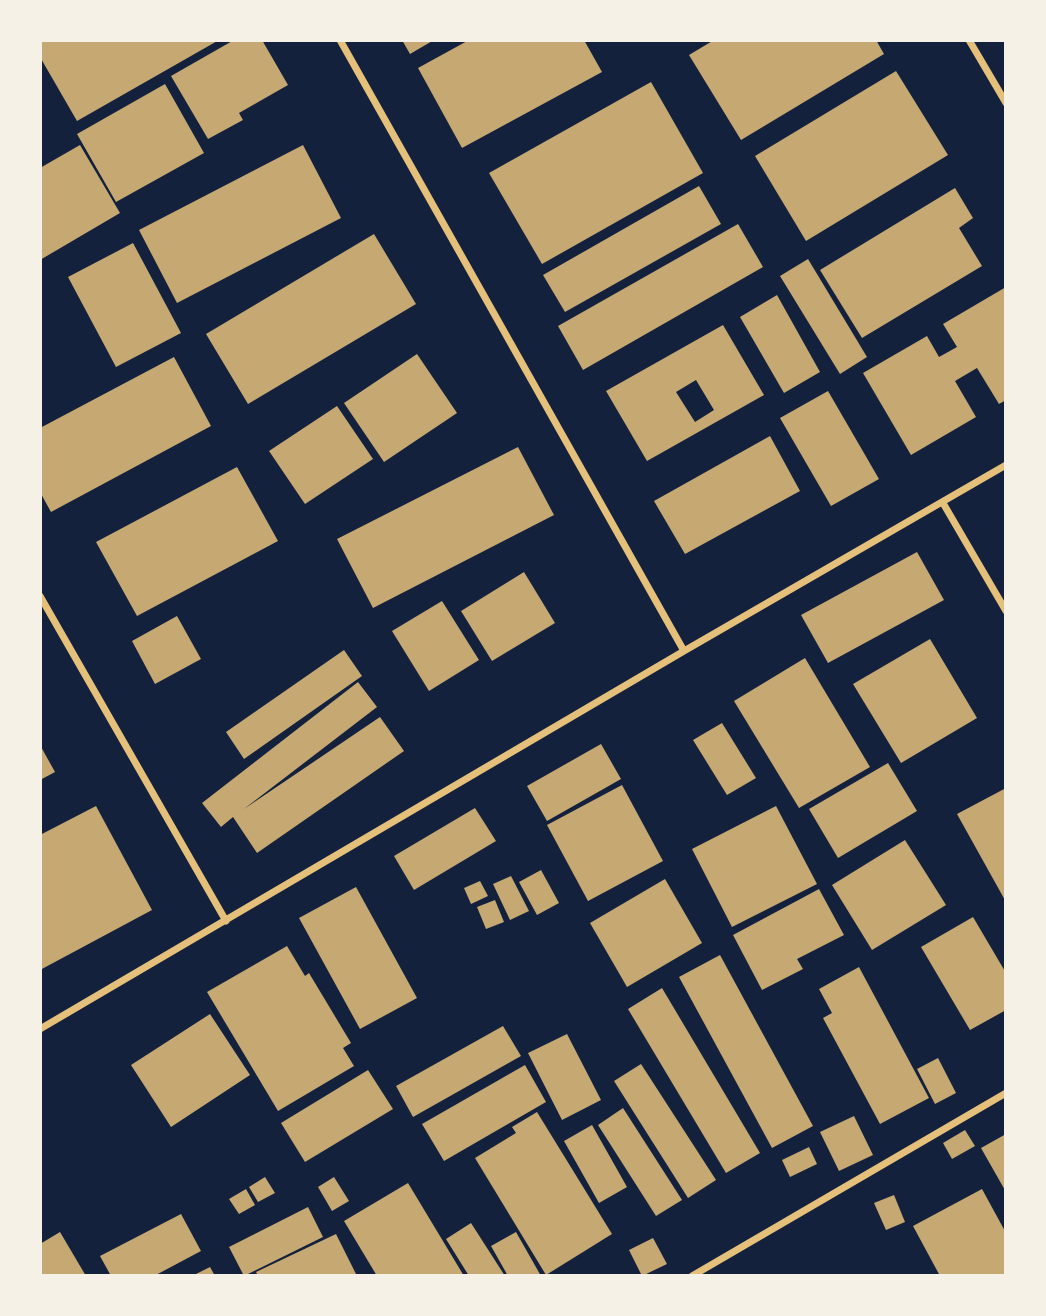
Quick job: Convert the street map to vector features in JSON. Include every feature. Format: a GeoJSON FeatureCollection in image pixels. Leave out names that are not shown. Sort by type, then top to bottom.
{"type":"FeatureCollection","features":[{"type":"Feature","properties":{"kind":"street"},"geometry":{"type":"LineString","coordinates":[[340,40],[684,651]]}},
{"type":"Feature","properties":{"kind":"street"},"geometry":{"type":"LineString","coordinates":[[969,40],[1006,103]]}},
{"type":"Feature","properties":{"kind":"street"},"geometry":{"type":"LineString","coordinates":[[40,1029],[1006,465]]}},
{"type":"Feature","properties":{"kind":"street"},"geometry":{"type":"LineString","coordinates":[[943,503],[1006,611]]}},
{"type":"Feature","properties":{"kind":"street"},"geometry":{"type":"LineString","coordinates":[[40,596],[226,922]]}},
{"type":"Feature","properties":{"kind":"street"},"geometry":{"type":"LineString","coordinates":[[692,1276],[1006,1093]]}},
{"type":"Feature","properties":{"kind":"building"},"geometry":{"type":"Polygon","coordinates":[[[40,40],[219,40],[77,121],[40,57],[40,40]]]}},
{"type":"Feature","properties":{"kind":"building"},"geometry":{"type":"Polygon","coordinates":[[[234,40],[262,40],[288,85],[239,113],[243,120],[208,139],[171,76],[234,40]]]}},
{"type":"Feature","properties":{"kind":"building"},"geometry":{"type":"Polygon","coordinates":[[[402,40],[434,40],[410,54],[402,40]]]}},
{"type":"Feature","properties":{"kind":"building"},"geometry":{"type":"Polygon","coordinates":[[[469,40],[584,40],[602,72],[462,148],[418,68],[469,40]]]}},
{"type":"Feature","properties":{"kind":"building"},"geometry":{"type":"Polygon","coordinates":[[[714,40],[876,40],[884,54],[741,140],[689,55],[714,40]]]}},
{"type":"Feature","properties":{"kind":"building"},"geometry":{"type":"Polygon","coordinates":[[[896,71],[948,155],[806,241],[755,156],[896,71]]]}},
{"type":"Feature","properties":{"kind":"building"},"geometry":{"type":"Polygon","coordinates":[[[651,82],[703,173],[542,264],[489,173],[651,82]]]}},
{"type":"Feature","properties":{"kind":"building"},"geometry":{"type":"Polygon","coordinates":[[[165,84],[204,153],[116,202],[77,134],[165,84]]]}},
{"type":"Feature","properties":{"kind":"building"},"geometry":{"type":"Polygon","coordinates":[[[80,145],[120,213],[40,260],[40,168],[80,145]]]}},
{"type":"Feature","properties":{"kind":"building"},"geometry":{"type":"Polygon","coordinates":[[[303,145],[341,218],[177,303],[139,230],[303,145]]]}},
{"type":"Feature","properties":{"kind":"building"},"geometry":{"type":"Polygon","coordinates":[[[699,186],[721,224],[565,312],[543,275],[699,186]]]}},
{"type":"Feature","properties":{"kind":"building"},"geometry":{"type":"Polygon","coordinates":[[[955,188],[973,218],[959,228],[982,266],[862,338],[820,270],[955,188]]]}},
{"type":"Feature","properties":{"kind":"building"},"geometry":{"type":"Polygon","coordinates":[[[738,224],[763,267],[583,370],[558,326],[738,224]]]}},
{"type":"Feature","properties":{"kind":"building"},"geometry":{"type":"Polygon","coordinates":[[[374,234],[416,304],[248,404],[206,334],[374,234]]]}},
{"type":"Feature","properties":{"kind":"building"},"geometry":{"type":"Polygon","coordinates":[[[133,243],[181,333],[116,367],[68,277],[133,243]]]}},
{"type":"Feature","properties":{"kind":"building"},"geometry":{"type":"Polygon","coordinates":[[[808,259],[867,357],[840,374],[780,276],[808,259]]]}},
{"type":"Feature","properties":{"kind":"building"},"geometry":{"type":"Polygon","coordinates":[[[1006,287],[1006,400],[999,404],[977,368],[955,381],[976,417],[911,455],[863,373],[927,336],[939,357],[957,347],[943,324],[1006,287]]]}},
{"type":"Feature","properties":{"kind":"building"},"geometry":{"type":"Polygon","coordinates":[[[777,295],[820,372],[784,393],[740,317],[777,295]]]}},
{"type":"Feature","properties":{"kind":"building"},"geometry":{"type":"Polygon","coordinates":[[[723,325],[764,395],[647,461],[606,391],[723,325]],[[696,380],[676,392],[695,422],[714,410],[696,380]]]}},
{"type":"Feature","properties":{"kind":"building"},"geometry":{"type":"Polygon","coordinates":[[[417,354],[457,413],[384,462],[344,403],[417,354]]]}},
{"type":"Feature","properties":{"kind":"building"},"geometry":{"type":"Polygon","coordinates":[[[174,357],[211,426],[51,512],[40,492],[40,428],[174,357]]]}},
{"type":"Feature","properties":{"kind":"building"},"geometry":{"type":"Polygon","coordinates":[[[828,391],[879,479],[831,506],[780,418],[828,391]]]}},
{"type":"Feature","properties":{"kind":"building"},"geometry":{"type":"Polygon","coordinates":[[[337,406],[373,459],[305,504],[269,451],[337,406]]]}},
{"type":"Feature","properties":{"kind":"building"},"geometry":{"type":"Polygon","coordinates":[[[770,436],[800,491],[685,554],[654,501],[770,436]]]}},
{"type":"Feature","properties":{"kind":"building"},"geometry":{"type":"Polygon","coordinates":[[[518,447],[554,515],[373,608],[337,539],[518,447]]]}},
{"type":"Feature","properties":{"kind":"building"},"geometry":{"type":"Polygon","coordinates":[[[237,467],[278,541],[137,616],[96,542],[237,467]]]}},
{"type":"Feature","properties":{"kind":"building"},"geometry":{"type":"Polygon","coordinates":[[[917,552],[944,600],[828,663],[801,615],[917,552]]]}},
{"type":"Feature","properties":{"kind":"building"},"geometry":{"type":"Polygon","coordinates":[[[524,572],[555,623],[492,661],[461,611],[524,572]]]}},
{"type":"Feature","properties":{"kind":"building"},"geometry":{"type":"Polygon","coordinates":[[[442,601],[479,660],[429,691],[392,631],[442,601]]]}},
{"type":"Feature","properties":{"kind":"building"},"geometry":{"type":"Polygon","coordinates":[[[177,616],[201,659],[155,684],[132,641],[177,616]]]}},
{"type":"Feature","properties":{"kind":"building"},"geometry":{"type":"Polygon","coordinates":[[[930,639],[977,718],[901,763],[853,684],[930,639]]]}},
{"type":"Feature","properties":{"kind":"building"},"geometry":{"type":"Polygon","coordinates":[[[344,650],[362,676],[244,759],[226,732],[344,650]]]}},
{"type":"Feature","properties":{"kind":"building"},"geometry":{"type":"Polygon","coordinates":[[[805,658],[870,767],[799,808],[734,701],[805,658]]]}},
{"type":"Feature","properties":{"kind":"building"},"geometry":{"type":"Polygon","coordinates":[[[358,682],[377,707],[244,809],[380,717],[404,751],[257,853],[233,817],[221,827],[202,803],[358,682]]]}},
{"type":"Feature","properties":{"kind":"building"},"geometry":{"type":"Polygon","coordinates":[[[722,723],[756,778],[727,795],[693,740],[722,723]]]}},
{"type":"Feature","properties":{"kind":"building"},"geometry":{"type":"Polygon","coordinates":[[[601,744],[621,779],[547,821],[527,786],[601,744]]]}},
{"type":"Feature","properties":{"kind":"building"},"geometry":{"type":"Polygon","coordinates":[[[40,745],[55,772],[40,780],[40,745]]]}},
{"type":"Feature","properties":{"kind":"building"},"geometry":{"type":"Polygon","coordinates":[[[888,763],[917,811],[838,858],[809,809],[888,763]]]}},
{"type":"Feature","properties":{"kind":"building"},"geometry":{"type":"Polygon","coordinates":[[[622,785],[663,861],[588,901],[547,825],[622,785]]]}},
{"type":"Feature","properties":{"kind":"building"},"geometry":{"type":"Polygon","coordinates":[[[1006,788],[1006,902],[957,814],[1006,788]]]}},
{"type":"Feature","properties":{"kind":"building"},"geometry":{"type":"Polygon","coordinates":[[[96,806],[152,910],[40,970],[40,835],[96,806]]]}},
{"type":"Feature","properties":{"kind":"building"},"geometry":{"type":"Polygon","coordinates":[[[776,806],[817,884],[732,927],[692,849],[776,806]]]}},
{"type":"Feature","properties":{"kind":"building"},"geometry":{"type":"Polygon","coordinates":[[[475,808],[496,841],[414,890],[394,856],[475,808]]]}},
{"type":"Feature","properties":{"kind":"building"},"geometry":{"type":"Polygon","coordinates":[[[905,840],[946,905],[872,950],[832,885],[905,840]]]}},
{"type":"Feature","properties":{"kind":"building"},"geometry":{"type":"Polygon","coordinates":[[[541,870],[559,903],[537,915],[519,882],[541,870]]]}},
{"type":"Feature","properties":{"kind":"building"},"geometry":{"type":"Polygon","coordinates":[[[511,876],[529,911],[510,920],[493,884],[511,876]]]}},
{"type":"Feature","properties":{"kind":"building"},"geometry":{"type":"Polygon","coordinates":[[[665,879],[702,943],[627,987],[590,923],[665,879]]]}},
{"type":"Feature","properties":{"kind":"building"},"geometry":{"type":"Polygon","coordinates":[[[480,881],[488,896],[471,904],[464,888],[480,881]]]}},
{"type":"Feature","properties":{"kind":"building"},"geometry":{"type":"Polygon","coordinates":[[[356,887],[417,998],[360,1029],[299,918],[356,887]]]}},
{"type":"Feature","properties":{"kind":"building"},"geometry":{"type":"Polygon","coordinates":[[[819,889],[844,935],[797,959],[803,969],[762,990],[733,935],[819,889]]]}},
{"type":"Feature","properties":{"kind":"building"},"geometry":{"type":"Polygon","coordinates":[[[495,900],[504,922],[486,929],[477,907],[495,900]]]}},
{"type":"Feature","properties":{"kind":"building"},"geometry":{"type":"Polygon","coordinates":[[[973,917],[1006,973],[1006,1010],[970,1030],[921,947],[973,917]]]}},
{"type":"Feature","properties":{"kind":"building"},"geometry":{"type":"Polygon","coordinates":[[[287,946],[305,976],[309,973],[351,1043],[343,1048],[354,1066],[278,1111],[207,992],[287,946]]]}},
{"type":"Feature","properties":{"kind":"building"},"geometry":{"type":"Polygon","coordinates":[[[720,955],[813,1126],[772,1148],[679,977],[720,955]]]}},
{"type":"Feature","properties":{"kind":"building"},"geometry":{"type":"Polygon","coordinates":[[[859,967],[929,1098],[880,1124],[823,1018],[832,1013],[819,989],[859,967]]]}},
{"type":"Feature","properties":{"kind":"building"},"geometry":{"type":"Polygon","coordinates":[[[662,988],[760,1153],[726,1173],[628,1009],[662,988]]]}},
{"type":"Feature","properties":{"kind":"building"},"geometry":{"type":"Polygon","coordinates":[[[210,1014],[250,1075],[171,1127],[131,1065],[210,1014]]]}},
{"type":"Feature","properties":{"kind":"building"},"geometry":{"type":"Polygon","coordinates":[[[503,1026],[521,1056],[413,1117],[396,1086],[503,1026]]]}},
{"type":"Feature","properties":{"kind":"building"},"geometry":{"type":"Polygon","coordinates":[[[567,1034],[601,1100],[562,1120],[528,1053],[567,1034]]]}},
{"type":"Feature","properties":{"kind":"building"},"geometry":{"type":"Polygon","coordinates":[[[938,1058],[956,1093],[935,1104],[917,1069],[938,1058]]]}},
{"type":"Feature","properties":{"kind":"building"},"geometry":{"type":"Polygon","coordinates":[[[641,1064],[716,1180],[688,1198],[614,1081],[641,1064]]]}},
{"type":"Feature","properties":{"kind":"building"},"geometry":{"type":"Polygon","coordinates":[[[525,1065],[546,1102],[444,1161],[422,1124],[525,1065]]]}},
{"type":"Feature","properties":{"kind":"building"},"geometry":{"type":"Polygon","coordinates":[[[368,1070],[393,1109],[305,1162],[281,1123],[368,1070]]]}},
{"type":"Feature","properties":{"kind":"building"},"geometry":{"type":"Polygon","coordinates":[[[623,1108],[682,1200],[656,1216],[598,1125],[623,1108]]]}},
{"type":"Feature","properties":{"kind":"building"},"geometry":{"type":"Polygon","coordinates":[[[537,1112],[612,1234],[546,1275],[475,1158],[516,1133],[512,1127],[537,1112]]]}},
{"type":"Feature","properties":{"kind":"building"},"geometry":{"type":"Polygon","coordinates":[[[854,1116],[873,1155],[839,1171],[820,1132],[854,1116]]]}},
{"type":"Feature","properties":{"kind":"building"},"geometry":{"type":"Polygon","coordinates":[[[592,1125],[627,1187],[599,1203],[564,1141],[592,1125]]]}},
{"type":"Feature","properties":{"kind":"building"},"geometry":{"type":"Polygon","coordinates":[[[965,1130],[975,1146],[952,1159],[943,1143],[965,1130]]]}},
{"type":"Feature","properties":{"kind":"building"},"geometry":{"type":"Polygon","coordinates":[[[1006,1134],[1006,1192],[981,1148],[1006,1134]]]}},
{"type":"Feature","properties":{"kind":"building"},"geometry":{"type":"Polygon","coordinates":[[[809,1147],[817,1164],[790,1177],[782,1160],[809,1147]]]}},
{"type":"Feature","properties":{"kind":"building"},"geometry":{"type":"Polygon","coordinates":[[[265,1177],[275,1193],[258,1202],[249,1187],[265,1177]]]}},
{"type":"Feature","properties":{"kind":"building"},"geometry":{"type":"Polygon","coordinates":[[[334,1177],[349,1201],[332,1211],[318,1187],[334,1177]]]}},
{"type":"Feature","properties":{"kind":"building"},"geometry":{"type":"Polygon","coordinates":[[[408,1183],[464,1276],[377,1276],[344,1221],[408,1183]]]}},
{"type":"Feature","properties":{"kind":"building"},"geometry":{"type":"Polygon","coordinates":[[[246,1189],[255,1205],[239,1214],[229,1199],[246,1189]]]}},
{"type":"Feature","properties":{"kind":"building"},"geometry":{"type":"Polygon","coordinates":[[[982,1189],[1006,1233],[1006,1276],[940,1276],[913,1226],[982,1189]]]}},
{"type":"Feature","properties":{"kind":"building"},"geometry":{"type":"Polygon","coordinates":[[[894,1195],[905,1222],[886,1230],[874,1203],[894,1195]]]}},
{"type":"Feature","properties":{"kind":"building"},"geometry":{"type":"Polygon","coordinates":[[[308,1207],[323,1237],[244,1276],[229,1247],[308,1207]]]}},
{"type":"Feature","properties":{"kind":"building"},"geometry":{"type":"Polygon","coordinates":[[[181,1214],[201,1251],[154,1276],[111,1276],[100,1256],[181,1214]]]}},
{"type":"Feature","properties":{"kind":"building"},"geometry":{"type":"Polygon","coordinates":[[[471,1223],[505,1276],[469,1276],[446,1239],[471,1223]]]}},
{"type":"Feature","properties":{"kind":"building"},"geometry":{"type":"Polygon","coordinates":[[[60,1232],[86,1276],[40,1276],[40,1244],[60,1232]]]}},
{"type":"Feature","properties":{"kind":"building"},"geometry":{"type":"Polygon","coordinates":[[[516,1232],[541,1276],[508,1276],[491,1246],[516,1232]]]}},
{"type":"Feature","properties":{"kind":"building"},"geometry":{"type":"Polygon","coordinates":[[[336,1234],[357,1276],[258,1276],[256,1272],[336,1234]]]}},
{"type":"Feature","properties":{"kind":"building"},"geometry":{"type":"Polygon","coordinates":[[[653,1238],[667,1264],[642,1276],[629,1250],[653,1238]]]}},
{"type":"Feature","properties":{"kind":"building"},"geometry":{"type":"Polygon","coordinates":[[[210,1267],[215,1276],[192,1276],[210,1267]]]}}]}
